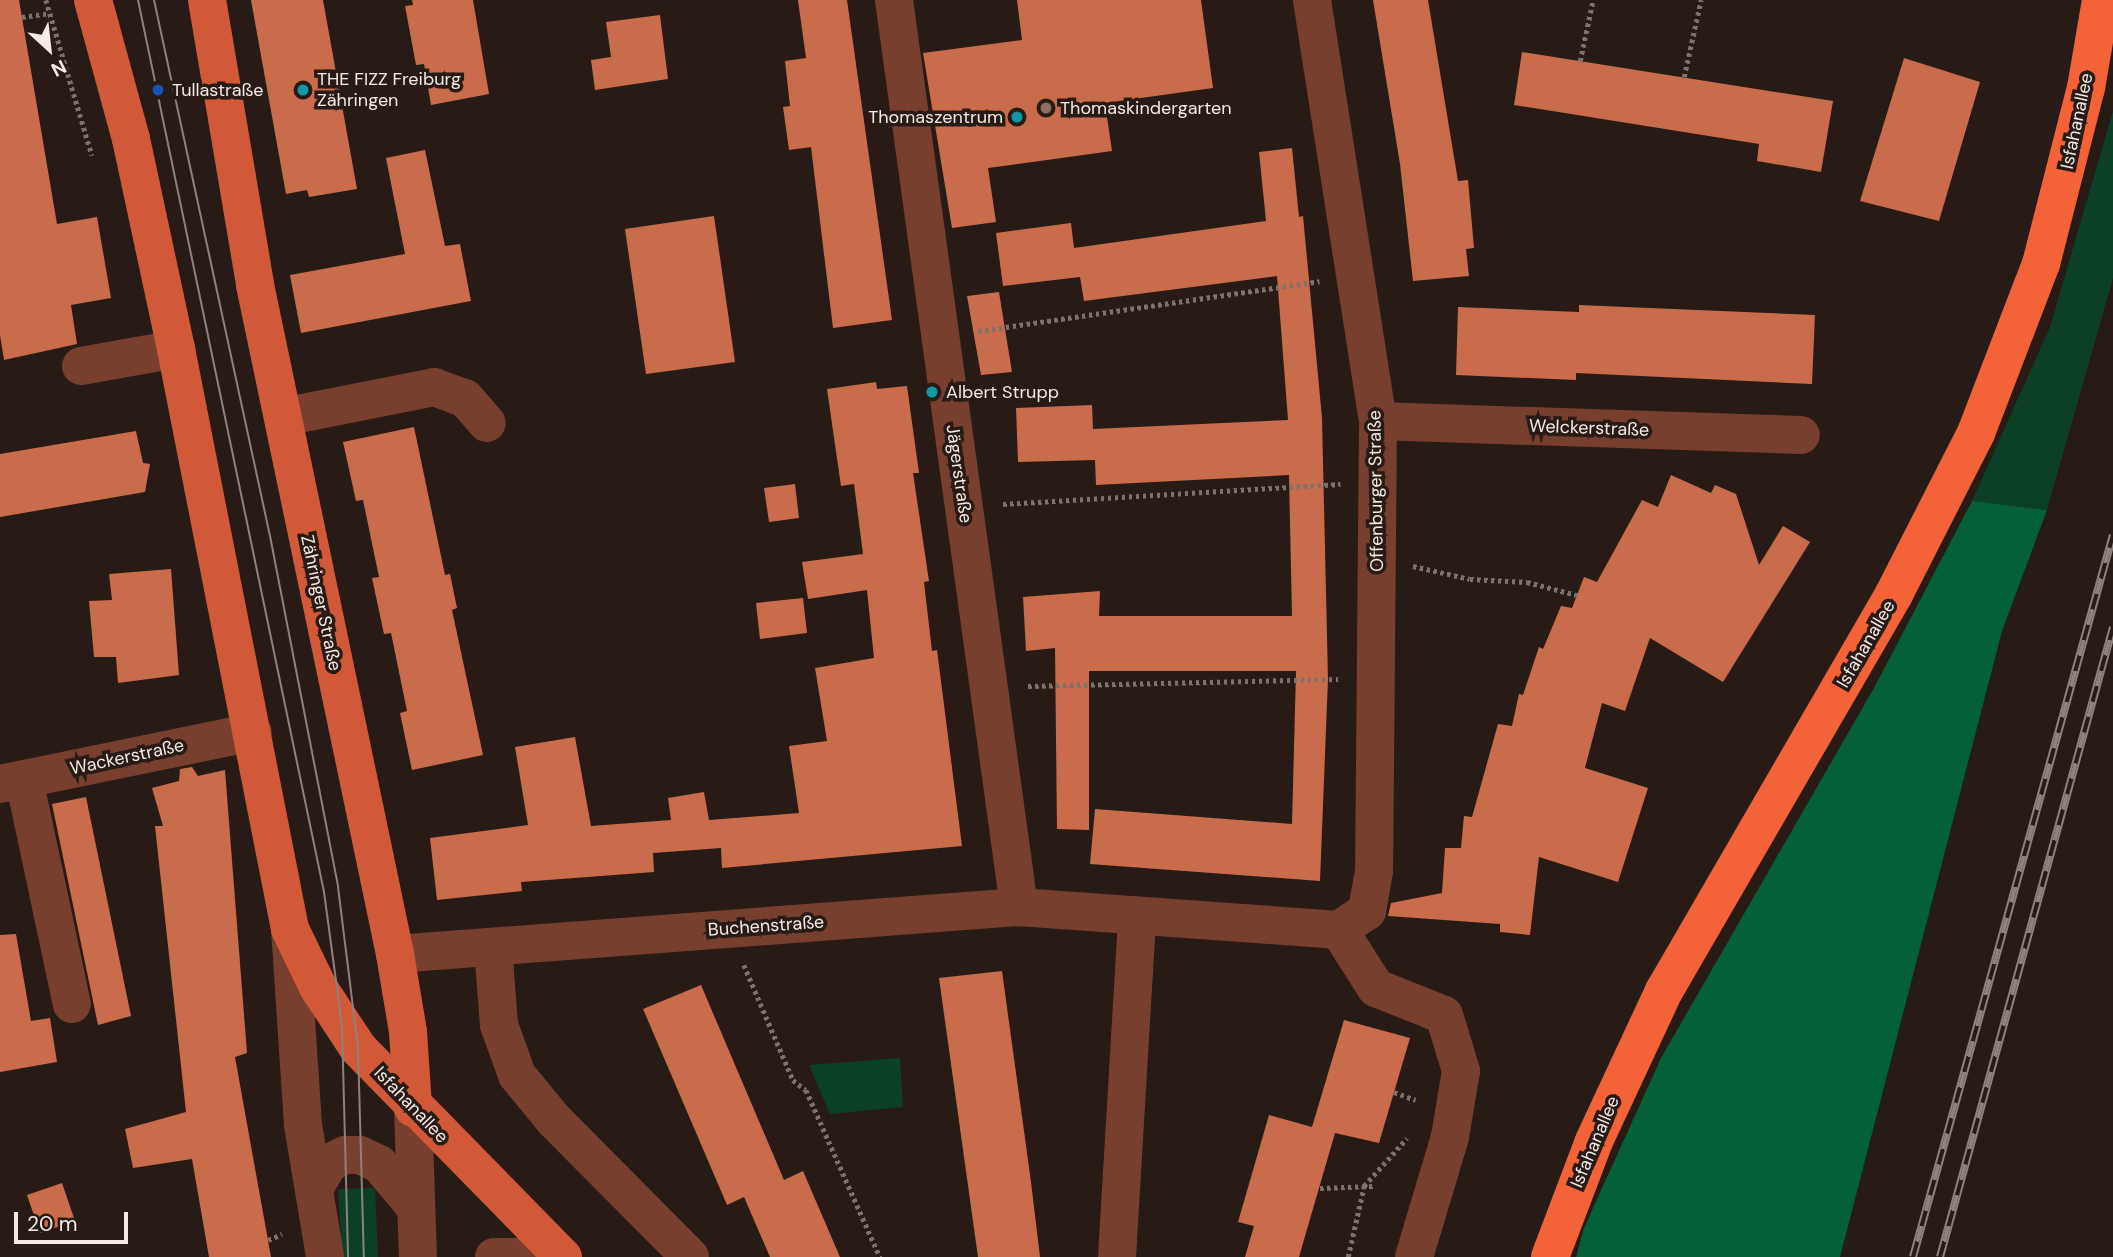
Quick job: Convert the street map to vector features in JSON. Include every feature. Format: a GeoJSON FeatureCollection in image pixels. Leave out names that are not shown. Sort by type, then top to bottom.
{"type":"FeatureCollection","features":[{"type":"Feature","properties":{"kind":"highway","name":"Isfahanallee"},"geometry":{"type":"LineString","coordinates":[[1550,1257],[1594,1141],[1664,991],[1894,594],[1976,433],[2041,264],[2086,88],[2101,0]]}},
{"type":"Feature","properties":{"kind":"main road"},"geometry":{"type":"LineString","coordinates":[[93,0],[131,139],[176,349],[290,929]]}},
{"type":"Feature","properties":{"kind":"main road","name":"Zähringer Straße"},"geometry":{"type":"LineString","coordinates":[[207,0],[282,417],[394,954],[408,1032],[413,1108]]}},
{"type":"Feature","properties":{"kind":"main road","name":"Isfahanallee"},"geometry":{"type":"LineString","coordinates":[[290,929],[342,1026],[413,1108],[563,1257]]}},
{"type":"Feature","properties":{"kind":"street","name":"Jägerstraße"},"geometry":{"type":"LineString","coordinates":[[894,0],[1019,907]]}},
{"type":"Feature","properties":{"kind":"street","name":"Offenburger Straße"},"geometry":{"type":"LineString","coordinates":[[1312,0],[1378,421],[1374,871],[1367,911],[1339,930]]}},
{"type":"Feature","properties":{"kind":"street"},"geometry":{"type":"LineString","coordinates":[[81,366],[176,349]]}},
{"type":"Feature","properties":{"kind":"street"},"geometry":{"type":"LineString","coordinates":[[282,417],[434,387],[465,398],[487,423]]}},
{"type":"Feature","properties":{"kind":"street","name":"Welckerstraße"},"geometry":{"type":"LineString","coordinates":[[1378,421],[1801,435]]}},
{"type":"Feature","properties":{"kind":"street","name":"Wackerstraße"},"geometry":{"type":"LineString","coordinates":[[12,782],[253,732]]}},
{"type":"Feature","properties":{"kind":"street"},"geometry":{"type":"LineString","coordinates":[[12,782],[72,1004]]}},
{"type":"Feature","properties":{"kind":"street","name":"Buchenstraße"},"geometry":{"type":"LineString","coordinates":[[394,954],[1019,907],[1137,919],[1339,930]]}},
{"type":"Feature","properties":{"kind":"street"},"geometry":{"type":"LineString","coordinates":[[1117,1257],[1137,919]]}},
{"type":"Feature","properties":{"kind":"street"},"geometry":{"type":"LineString","coordinates":[[290,929],[303,1125],[325,1257]]}},
{"type":"Feature","properties":{"kind":"street"},"geometry":{"type":"LineString","coordinates":[[1339,930],[1376,988],[1444,1015],[1461,1071],[1450,1137],[1415,1257]]}},
{"type":"Feature","properties":{"kind":"street"},"geometry":{"type":"LineString","coordinates":[[494,947],[499,1025],[517,1075],[554,1120],[690,1257]]}},
{"type":"Feature","properties":{"kind":"street","name":"Zähringer Straße"},"geometry":{"type":"LineString","coordinates":[[413,1108],[418,1257]]}},
{"type":"Feature","properties":{"kind":"street"},"geometry":{"type":"LineString","coordinates":[[314,1189],[329,1163],[345,1155],[360,1155],[379,1164],[416,1208]]}},
{"type":"Feature","properties":{"kind":"street"},"geometry":{"type":"LineString","coordinates":[[494,1257],[563,1257]]}},
{"type":"Feature","properties":{"kind":"path"},"geometry":{"type":"LineString","coordinates":[[1580,61],[1593,0]]}},
{"type":"Feature","properties":{"kind":"path"},"geometry":{"type":"LineString","coordinates":[[1684,77],[1701,0]]}},
{"type":"Feature","properties":{"kind":"path"},"geometry":{"type":"LineString","coordinates":[[22,17],[50,13]]}},
{"type":"Feature","properties":{"kind":"path"},"geometry":{"type":"LineString","coordinates":[[940,337],[1355,275]]}},
{"type":"Feature","properties":{"kind":"path"},"geometry":{"type":"LineString","coordinates":[[964,506],[1377,482]]}},
{"type":"Feature","properties":{"kind":"path"},"geometry":{"type":"LineString","coordinates":[[1377,558],[1470,579],[1527,582],[1577,595]]}},
{"type":"Feature","properties":{"kind":"path"},"geometry":{"type":"LineString","coordinates":[[989,687],[1376,678]]}},
{"type":"Feature","properties":{"kind":"path"},"geometry":{"type":"LineString","coordinates":[[729,928],[793,1080],[806,1090],[880,1257]]}},
{"type":"Feature","properties":{"kind":"path"},"geometry":{"type":"LineString","coordinates":[[1394,1092],[1421,1102],[1417,1112]]}},
{"type":"Feature","properties":{"kind":"path"},"geometry":{"type":"LineString","coordinates":[[1348,1257],[1364,1186],[1409,1131]]}},
{"type":"Feature","properties":{"kind":"path"},"geometry":{"type":"LineString","coordinates":[[1320,1188],[1373,1186]]}},
{"type":"Feature","properties":{"kind":"green space"},"geometry":{"type":"Polygon","coordinates":[[[2113,111],[2113,278],[2047,510],[1972,501],[2050,327],[2113,111]]]}},
{"type":"Feature","properties":{"kind":"green space"},"geometry":{"type":"Polygon","coordinates":[[[1972,501],[2047,510],[2002,631],[1840,1257],[1576,1257],[1584,1228],[1661,1058],[1874,688],[1972,501]]]}},
{"type":"Feature","properties":{"kind":"green space"},"geometry":{"type":"Polygon","coordinates":[[[900,1058],[903,1107],[830,1114],[809,1065],[900,1058]]]}},
{"type":"Feature","properties":{"kind":"green space"},"geometry":{"type":"Polygon","coordinates":[[[375,1188],[378,1257],[342,1257],[338,1189],[375,1188]]]}},
{"type":"Feature","properties":{"kind":"building"},"geometry":{"type":"Polygon","coordinates":[[[0,0],[19,0],[57,224],[97,217],[111,298],[71,305],[77,344],[4,360],[0,335],[0,0]]]}},
{"type":"Feature","properties":{"kind":"building","name":"THE FIZZ Freiburg Zähringen"},"geometry":{"type":"Polygon","coordinates":[[[251,0],[323,0],[357,189],[309,197],[307,190],[286,194],[251,0]]]}},
{"type":"Feature","properties":{"kind":"building"},"geometry":{"type":"Polygon","coordinates":[[[412,0],[473,0],[489,94],[431,105],[424,64],[416,65],[405,6],[413,5],[412,0]]]}},
{"type":"Feature","properties":{"kind":"building"},"geometry":{"type":"Polygon","coordinates":[[[798,0],[847,0],[892,320],[833,328],[811,147],[789,150],[783,107],[790,106],[785,61],[806,58],[798,0]]]}},
{"type":"Feature","properties":{"kind":"building","name":"Thomaszentrum"},"geometry":{"type":"Polygon","coordinates":[[[1017,0],[1201,0],[1213,88],[1105,103],[1112,151],[988,168],[996,222],[952,228],[923,53],[1022,40],[1017,0]]]}},
{"type":"Feature","properties":{"kind":"building"},"geometry":{"type":"Polygon","coordinates":[[[1373,0],[1428,0],[1458,181],[1468,180],[1474,248],[1466,249],[1469,276],[1413,281],[1400,164],[1373,0]]]}},
{"type":"Feature","properties":{"kind":"building"},"geometry":{"type":"Polygon","coordinates":[[[660,15],[668,79],[595,90],[591,60],[611,57],[606,22],[660,15]]]}},
{"type":"Feature","properties":{"kind":"building"},"geometry":{"type":"Polygon","coordinates":[[[1522,52],[1833,101],[1821,172],[1757,161],[1759,144],[1514,105],[1522,52]]]}},
{"type":"Feature","properties":{"kind":"building"},"geometry":{"type":"Polygon","coordinates":[[[1904,58],[1980,82],[1939,221],[1860,201],[1904,58]]]}},
{"type":"Feature","properties":{"kind":"building"},"geometry":{"type":"Polygon","coordinates":[[[1292,148],[1299,217],[1303,216],[1322,418],[1328,679],[1320,881],[1090,864],[1095,809],[1292,824],[1296,671],[1089,671],[1089,830],[1057,829],[1055,648],[1026,651],[1023,597],[1100,591],[1099,616],[1292,616],[1289,475],[1096,485],[1095,460],[1018,462],[1016,408],[1092,405],[1093,429],[1288,420],[1277,276],[1084,301],[1080,277],[1003,286],[996,233],[1071,223],[1074,248],[1266,221],[1259,152],[1292,148]]]}},
{"type":"Feature","properties":{"kind":"building"},"geometry":{"type":"Polygon","coordinates":[[[425,150],[445,246],[460,244],[471,301],[301,333],[290,275],[405,254],[386,158],[425,150]]]}},
{"type":"Feature","properties":{"kind":"building"},"geometry":{"type":"Polygon","coordinates":[[[714,216],[735,362],[646,374],[625,229],[714,216]]]}},
{"type":"Feature","properties":{"kind":"building"},"geometry":{"type":"Polygon","coordinates":[[[999,292],[1012,372],[981,375],[967,296],[999,292]]]}},
{"type":"Feature","properties":{"kind":"building"},"geometry":{"type":"Polygon","coordinates":[[[1579,305],[1815,315],[1812,384],[1576,373],[1576,380],[1456,375],[1458,307],[1579,312],[1579,305]]]}},
{"type":"Feature","properties":{"kind":"building"},"geometry":{"type":"Polygon","coordinates":[[[876,382],[877,389],[907,386],[919,473],[913,473],[929,581],[924,582],[932,651],[937,650],[962,846],[722,868],[721,848],[653,853],[654,872],[521,882],[522,891],[437,900],[430,838],[528,825],[515,747],[575,737],[591,826],[671,820],[668,798],[704,792],[709,820],[799,813],[789,746],[827,741],[815,668],[874,658],[867,590],[808,599],[802,562],[863,554],[854,484],[841,486],[827,389],[876,382]]]}},
{"type":"Feature","properties":{"kind":"building"},"geometry":{"type":"Polygon","coordinates":[[[414,427],[445,575],[450,574],[457,608],[452,610],[483,755],[412,770],[400,713],[407,711],[391,633],[384,634],[372,578],[379,577],[363,500],[356,501],[343,442],[414,427]]]}},
{"type":"Feature","properties":{"kind":"building"},"geometry":{"type":"Polygon","coordinates":[[[136,431],[143,463],[150,464],[145,492],[0,517],[0,454],[136,431]]]}},
{"type":"Feature","properties":{"kind":"building"},"geometry":{"type":"Polygon","coordinates":[[[1671,475],[1711,493],[1715,485],[1736,494],[1759,565],[1783,526],[1810,542],[1723,682],[1650,638],[1625,711],[1602,703],[1585,768],[1648,788],[1618,882],[1539,857],[1530,935],[1500,932],[1500,924],[1388,916],[1391,903],[1442,893],[1445,848],[1461,848],[1464,816],[1472,817],[1498,724],[1512,726],[1519,694],[1523,695],[1539,647],[1543,649],[1561,606],[1572,608],[1584,577],[1597,582],[1642,500],[1658,507],[1671,475]]]}},
{"type":"Feature","properties":{"kind":"building"},"geometry":{"type":"Polygon","coordinates":[[[795,484],[799,518],[769,522],[764,488],[795,484]]]}},
{"type":"Feature","properties":{"kind":"building"},"geometry":{"type":"Polygon","coordinates":[[[171,569],[179,675],[118,683],[116,657],[94,657],[89,601],[112,600],[109,574],[171,569]]]}},
{"type":"Feature","properties":{"kind":"building"},"geometry":{"type":"Polygon","coordinates":[[[803,598],[807,633],[760,639],[756,603],[803,598]]]}},
{"type":"Feature","properties":{"kind":"building"},"geometry":{"type":"Polygon","coordinates":[[[192,767],[198,776],[225,770],[247,1053],[235,1057],[271,1257],[209,1257],[192,1159],[133,1168],[125,1129],[186,1112],[155,826],[163,826],[152,788],[179,781],[180,769],[192,767]]]}},
{"type":"Feature","properties":{"kind":"building"},"geometry":{"type":"Polygon","coordinates":[[[86,797],[131,1016],[98,1025],[52,804],[86,797]]]}},
{"type":"Feature","properties":{"kind":"building"},"geometry":{"type":"Polygon","coordinates":[[[16,934],[31,1021],[50,1018],[57,1062],[0,1072],[0,935],[16,934]]]}},
{"type":"Feature","properties":{"kind":"building"},"geometry":{"type":"Polygon","coordinates":[[[1002,971],[1040,1257],[978,1257],[939,978],[1002,971]]]}},
{"type":"Feature","properties":{"kind":"building"},"geometry":{"type":"Polygon","coordinates":[[[701,985],[784,1180],[803,1171],[840,1257],[770,1257],[744,1197],[727,1205],[643,1009],[701,985]]]}},
{"type":"Feature","properties":{"kind":"building"},"geometry":{"type":"Polygon","coordinates":[[[1344,1020],[1410,1038],[1379,1143],[1335,1133],[1299,1257],[1245,1257],[1254,1226],[1238,1222],[1269,1115],[1312,1127],[1344,1020]]]}},
{"type":"Feature","properties":{"kind":"building"},"geometry":{"type":"Polygon","coordinates":[[[62,1183],[75,1221],[40,1233],[27,1195],[62,1183]]]}},
{"type":"Feature","properties":{"kind":"tram line"},"geometry":{"type":"LineString","coordinates":[[138,0],[324,892],[342,1026],[348,1257]]}},
{"type":"Feature","properties":{"kind":"tram line"},"geometry":{"type":"LineString","coordinates":[[154,0],[270,536],[338,887],[358,1048],[364,1257]]}},
{"type":"Feature","properties":{"kind":"railway"},"geometry":{"type":"LineString","coordinates":[[1913,1257],[2113,535]]}},
{"type":"Feature","properties":{"kind":"railway"},"geometry":{"type":"LineString","coordinates":[[1940,1257],[2113,627]]}},
{"type":"Feature","properties":{"kind":"place","name":"Tullastraße"},"geometry":{"type":"Point","coordinates":[158,90]}},
{"type":"Feature","properties":{"kind":"place","name":"THE FIZZ Freiburg Zähringen"},"geometry":{"type":"Point","coordinates":[303,90]}},
{"type":"Feature","properties":{"kind":"place","name":"Thomaskindergarten"},"geometry":{"type":"Point","coordinates":[1046,108]}},
{"type":"Feature","properties":{"kind":"place","name":"Thomaszentrum"},"geometry":{"type":"Point","coordinates":[1017,117]}},
{"type":"Feature","properties":{"kind":"place","name":"Albert Strupp"},"geometry":{"type":"Point","coordinates":[932,392]}}]}
